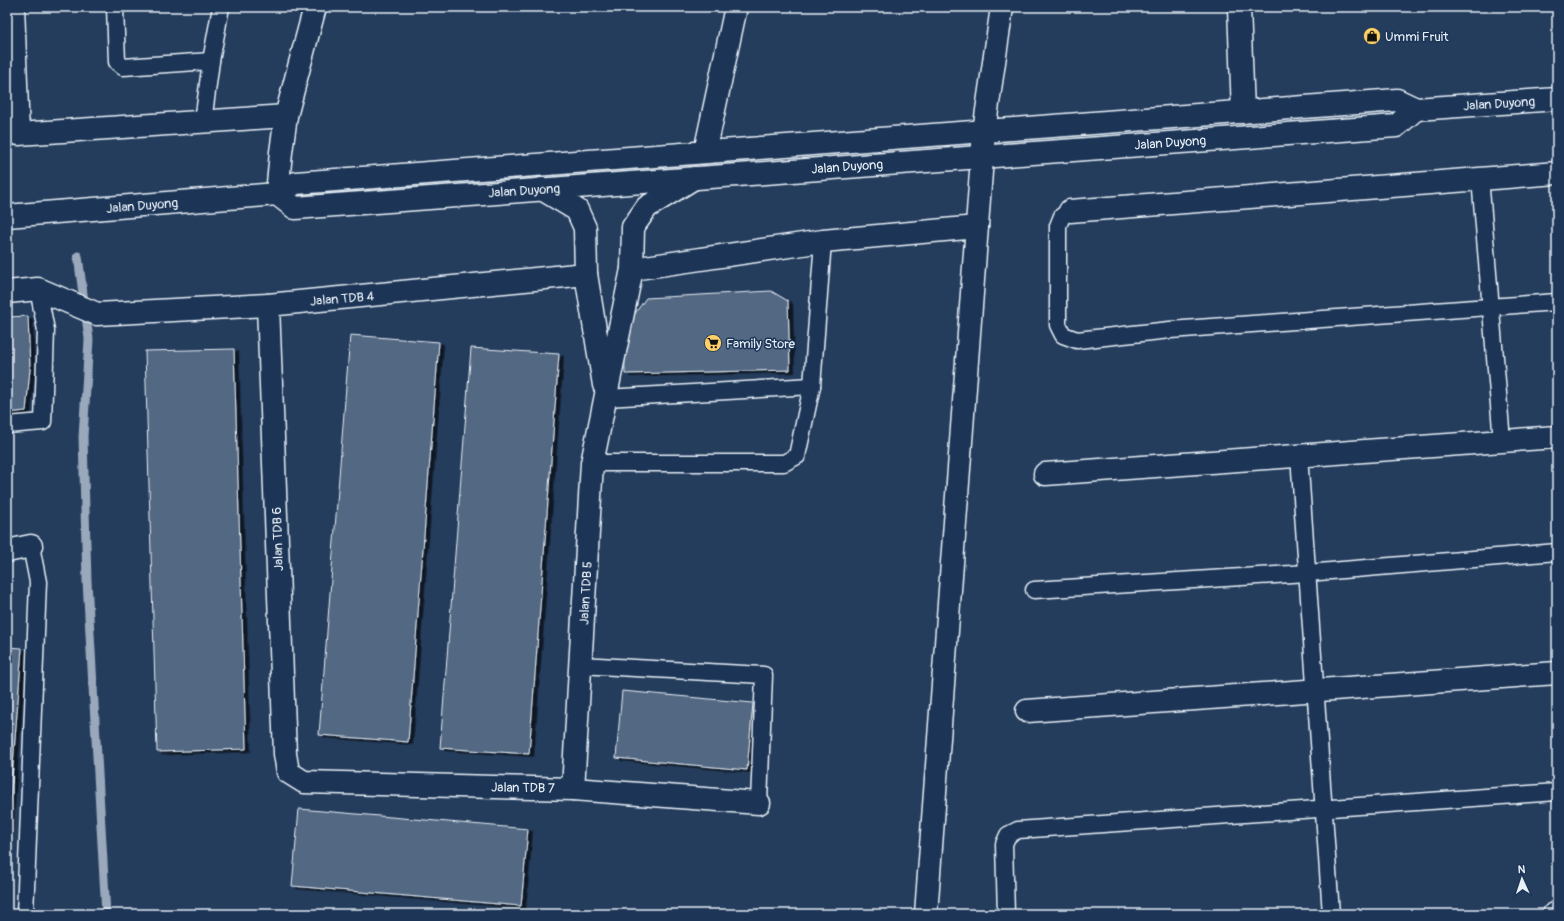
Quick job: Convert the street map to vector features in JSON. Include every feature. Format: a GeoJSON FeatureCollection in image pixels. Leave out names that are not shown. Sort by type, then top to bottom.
{"type":"FeatureCollection","features":[{"type":"Feature","properties":{"kind":"street"},"geometry":{"type":"LineString","coordinates":[[13,7],[13,134],[286,116]]}},
{"type":"Feature","properties":{"kind":"street"},"geometry":{"type":"LineString","coordinates":[[277,194],[280,152],[286,116],[315,7]]}},
{"type":"Feature","properties":{"kind":"street"},"geometry":{"type":"LineString","coordinates":[[705,152],[736,7]]}},
{"type":"Feature","properties":{"kind":"street"},"geometry":{"type":"LineString","coordinates":[[926,914],[984,131],[1002,7]]}},
{"type":"Feature","properties":{"kind":"street"},"geometry":{"type":"LineString","coordinates":[[1239,7],[1243,112]]}},
{"type":"Feature","properties":{"kind":"street","name":"Jalan Duyong"},"geometry":{"type":"LineString","coordinates":[[7,216],[277,194],[296,183],[705,152],[1398,100],[1416,109],[1557,99]]}},
{"type":"Feature","properties":{"kind":"street","name":"Jalan Duyong"},"geometry":{"type":"LineString","coordinates":[[277,194],[295,208],[1396,126],[1416,109]]}},
{"type":"Feature","properties":{"kind":"street"},"geometry":{"type":"LineString","coordinates":[[1070,211],[1557,173]]}},
{"type":"Feature","properties":{"kind":"street","name":"Jalan TDB 5"},"geometry":{"type":"LineString","coordinates":[[573,788],[592,463],[632,269],[633,227],[647,207],[694,178]]}},
{"type":"Feature","properties":{"kind":"street"},"geometry":{"type":"LineString","coordinates":[[542,189],[577,210],[585,228],[586,274],[606,398]]}},
{"type":"Feature","properties":{"kind":"street"},"geometry":{"type":"LineString","coordinates":[[632,269],[824,241],[977,228]]}},
{"type":"Feature","properties":{"kind":"street","name":"Jalan TDB 4"},"geometry":{"type":"LineString","coordinates":[[38,289],[97,314],[268,305],[586,274]]}},
{"type":"Feature","properties":{"kind":"street"},"geometry":{"type":"LineString","coordinates":[[7,292],[38,289]]}},
{"type":"Feature","properties":{"kind":"street","name":"Jalan TDB 6"},"geometry":{"type":"LineString","coordinates":[[268,305],[285,754],[288,772]]}},
{"type":"Feature","properties":{"kind":"street"},"geometry":{"type":"LineString","coordinates":[[1046,474],[1557,437]]}},
{"type":"Feature","properties":{"kind":"street"},"geometry":{"type":"LineString","coordinates":[[7,551],[31,546]]}},
{"type":"Feature","properties":{"kind":"street"},"geometry":{"type":"LineString","coordinates":[[1027,711],[1557,673]]}},
{"type":"Feature","properties":{"kind":"street","name":"Jalan TDB 7"},"geometry":{"type":"LineString","coordinates":[[288,772],[304,782],[573,788],[759,803]]}},
{"type":"Feature","properties":{"kind":"lane"},"geometry":{"type":"LineString","coordinates":[[115,7],[117,62],[124,67],[211,61]]}},
{"type":"Feature","properties":{"kind":"lane"},"geometry":{"type":"LineString","coordinates":[[203,122],[211,61],[221,7]]}},
{"type":"Feature","properties":{"kind":"lane"},"geometry":{"type":"LineString","coordinates":[[1480,178],[1502,441]]}},
{"type":"Feature","properties":{"kind":"lane"},"geometry":{"type":"LineString","coordinates":[[1070,211],[1062,216],[1058,226],[1058,325],[1063,335],[1077,340],[1170,330],[1491,308],[1557,302]]}},
{"type":"Feature","properties":{"kind":"lane"},"geometry":{"type":"LineString","coordinates":[[592,463],[784,464],[797,456],[812,386],[824,241]]}},
{"type":"Feature","properties":{"kind":"lane"},"geometry":{"type":"LineString","coordinates":[[7,425],[43,422],[46,330],[38,289]]}},
{"type":"Feature","properties":{"kind":"lane"},"geometry":{"type":"LineString","coordinates":[[606,398],[812,386]]}},
{"type":"Feature","properties":{"kind":"lane"},"geometry":{"type":"LineString","coordinates":[[1299,455],[1331,914]]}},
{"type":"Feature","properties":{"kind":"lane"},"geometry":{"type":"LineString","coordinates":[[25,914],[38,582],[31,546]]}},
{"type":"Feature","properties":{"kind":"lane"},"geometry":{"type":"LineString","coordinates":[[1034,590],[1307,573],[1557,552]]}},
{"type":"Feature","properties":{"kind":"lane"},"geometry":{"type":"LineString","coordinates":[[580,665],[764,675],[759,803]]}},
{"type":"Feature","properties":{"kind":"lane"},"geometry":{"type":"LineString","coordinates":[[1006,914],[1004,844],[1008,835],[1018,830],[1557,792]]}},
{"type":"Feature","properties":{"kind":"building"},"geometry":{"type":"Polygon","coordinates":[[[771,291],[788,301],[790,370],[625,374],[624,329],[646,298],[771,291]]]}},
{"type":"Feature","properties":{"kind":"building"},"geometry":{"type":"Polygon","coordinates":[[[28,316],[30,369],[26,411],[7,413],[7,317],[28,316]]]}},
{"type":"Feature","properties":{"kind":"building"},"geometry":{"type":"Polygon","coordinates":[[[350,335],[439,342],[408,742],[319,735],[350,335]]]}},
{"type":"Feature","properties":{"kind":"building"},"geometry":{"type":"Polygon","coordinates":[[[471,348],[559,354],[529,754],[440,748],[471,348]]]}},
{"type":"Feature","properties":{"kind":"building"},"geometry":{"type":"Polygon","coordinates":[[[234,349],[246,749],[157,752],[145,351],[234,349]]]}},
{"type":"Feature","properties":{"kind":"building"},"geometry":{"type":"Polygon","coordinates":[[[7,647],[22,648],[7,843],[7,647]]]}},
{"type":"Feature","properties":{"kind":"building"},"geometry":{"type":"Polygon","coordinates":[[[622,691],[753,703],[747,770],[616,758],[622,691]]]}},
{"type":"Feature","properties":{"kind":"building"},"geometry":{"type":"Polygon","coordinates":[[[299,809],[528,829],[521,906],[292,886],[299,809]]]}},
{"type":"Feature","properties":{"kind":"waterway"},"geometry":{"type":"LineString","coordinates":[[78,256],[89,339],[83,437],[87,581],[106,914]]}},
{"type":"Feature","properties":{"kind":"place","name":"Ummi Fruit"},"geometry":{"type":"Point","coordinates":[1372,36]}},
{"type":"Feature","properties":{"kind":"place","name":"Family Store"},"geometry":{"type":"Point","coordinates":[713,343]}}]}
